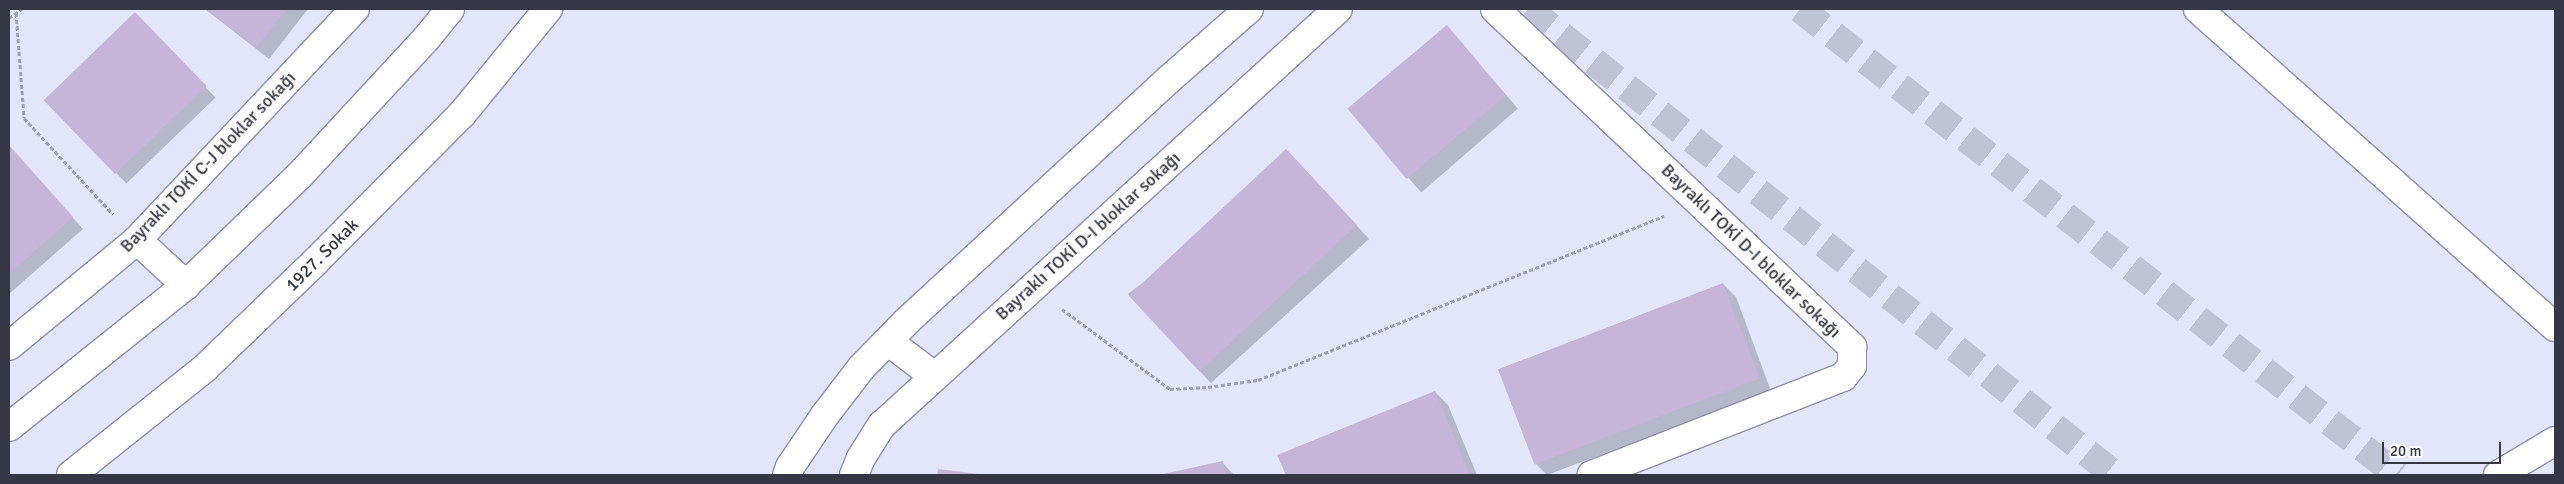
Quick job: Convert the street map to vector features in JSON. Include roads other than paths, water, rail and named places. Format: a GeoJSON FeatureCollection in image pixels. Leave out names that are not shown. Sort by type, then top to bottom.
{"type":"FeatureCollection","features":[{"type":"Feature","properties":{"kind":"street","name":"Bayraklı TOKİ C-J bloklar sokağı"},"geometry":{"type":"LineString","coordinates":[[9,346],[137,240],[354,9]]}},
{"type":"Feature","properties":{"kind":"street"},"geometry":{"type":"LineString","coordinates":[[9,427],[186,285],[299,176],[426,39],[450,9]]}},
{"type":"Feature","properties":{"kind":"street","name":"1927. Sokak"},"geometry":{"type":"LineString","coordinates":[[71,475],[205,368],[315,262],[462,114],[548,9]]}},
{"type":"Feature","properties":{"kind":"street"},"geometry":{"type":"LineString","coordinates":[[787,475],[790,467],[825,414],[861,368],[1160,87],[1249,9]]}},
{"type":"Feature","properties":{"kind":"street","name":"Bayraklı TOKİ D-I bloklar sokağı"},"geometry":{"type":"LineString","coordinates":[[854,475],[861,458],[882,425],[1032,286],[1338,9]]}},
{"type":"Feature","properties":{"kind":"street","name":"Bayraklı TOKİ D-I bloklar sokağı"},"geometry":{"type":"LineString","coordinates":[[1495,9],[1852,346],[1852,366],[1843,377],[1591,475]]}},
{"type":"Feature","properties":{"kind":"street"},"geometry":{"type":"LineString","coordinates":[[2198,9],[2555,327]]}},
{"type":"Feature","properties":{"kind":"street"},"geometry":{"type":"LineString","coordinates":[[137,240],[186,285]]}},
{"type":"Feature","properties":{"kind":"street"},"geometry":{"type":"LineString","coordinates":[[888,341],[934,376]]}},
{"type":"Feature","properties":{"kind":"street"},"geometry":{"type":"LineString","coordinates":[[2498,475],[2555,440]]}},
{"type":"Feature","properties":{"kind":"tunnel"},"geometry":{"type":"LineString","coordinates":[[1528,9],[2115,475]]}},
{"type":"Feature","properties":{"kind":"tunnel"},"geometry":{"type":"LineString","coordinates":[[1800,9],[2398,475]]}}]}
